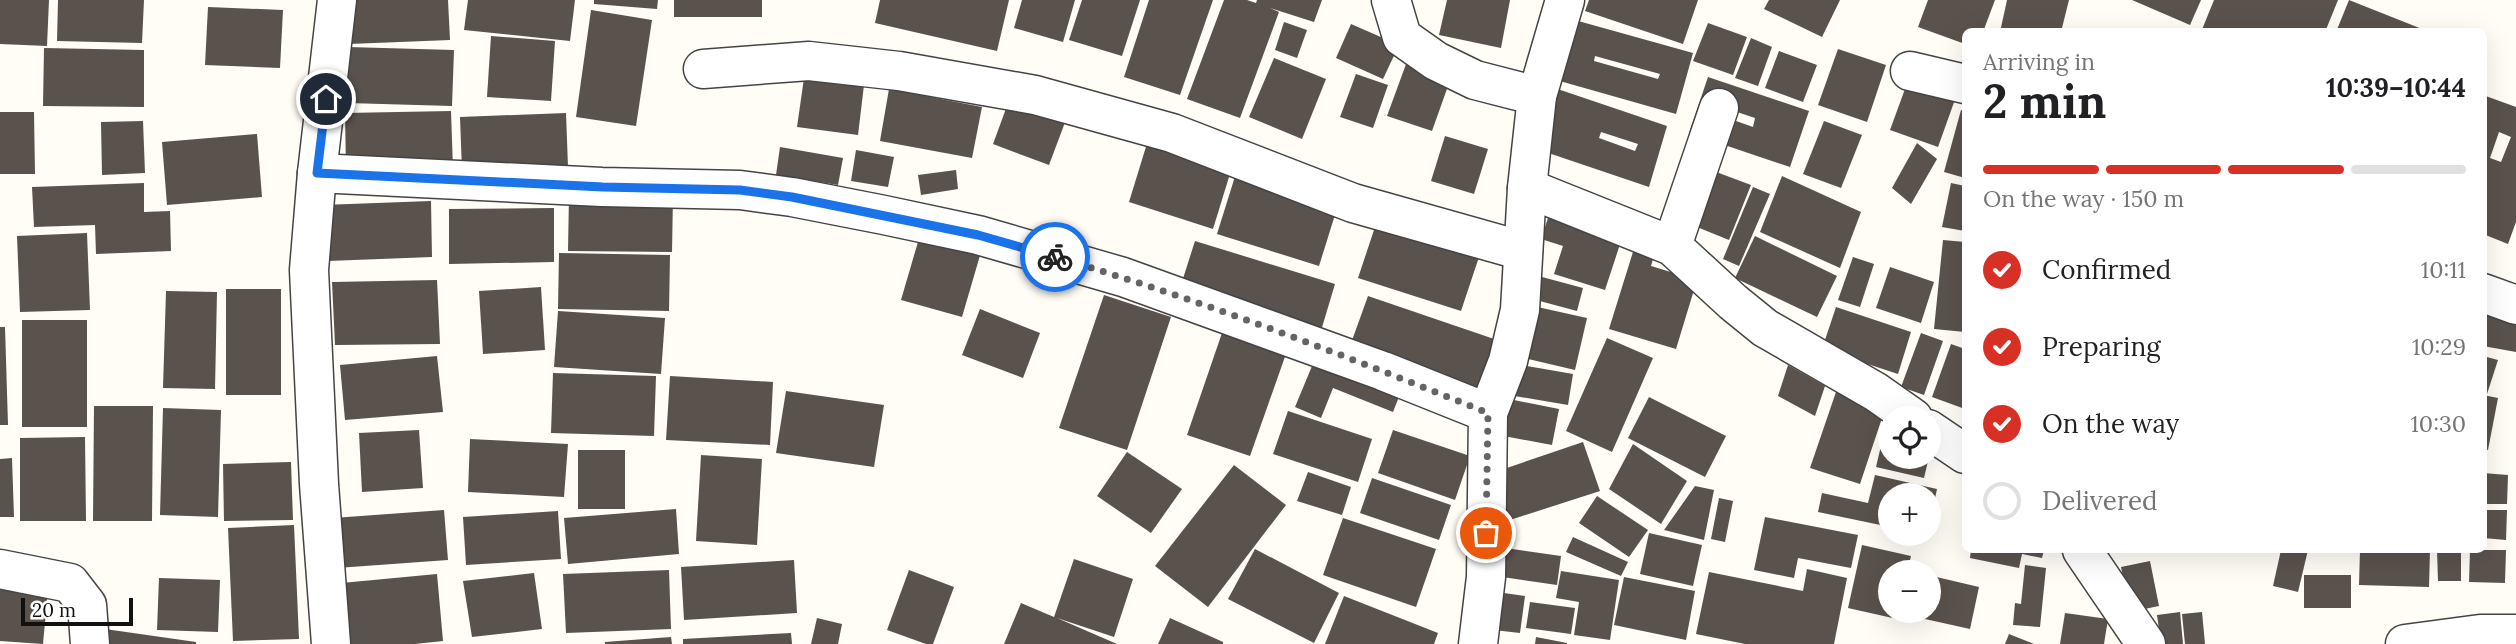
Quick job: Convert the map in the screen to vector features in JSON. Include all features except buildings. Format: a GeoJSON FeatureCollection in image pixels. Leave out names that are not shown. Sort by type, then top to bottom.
{"type":"FeatureCollection","features":[{"type":"Feature","properties":{"kind":"street"},"geometry":{"type":"LineString","coordinates":[[331,644],[319,484],[309,270],[337,0]]}},
{"type":"Feature","properties":{"kind":"street"},"geometry":{"type":"LineString","coordinates":[[1391,0],[1402,37],[1436,61],[1475,80],[1537,96]]}},
{"type":"Feature","properties":{"kind":"street"},"geometry":{"type":"LineString","coordinates":[[1478,644],[1486,577],[1488,413],[1508,361],[1520,310],[1527,188],[1537,96],[1565,0]]}},
{"type":"Feature","properties":{"kind":"street"},"geometry":{"type":"LineString","coordinates":[[703,69],[809,61],[900,71],[1035,95],[1172,133],[1353,202],[1523,251]]}},
{"type":"Feature","properties":{"kind":"street"},"geometry":{"type":"LineString","coordinates":[[1910,71],[1962,83]]}},
{"type":"Feature","properties":{"kind":"street"},"geometry":{"type":"LineString","coordinates":[[1672,246],[1719,108]]}},
{"type":"Feature","properties":{"kind":"street"},"geometry":{"type":"LineString","coordinates":[[317,173],[589,187],[740,190],[845,207],[978,235],[1123,277],[1383,371],[1488,413]]}},
{"type":"Feature","properties":{"kind":"street"},"geometry":{"type":"LineString","coordinates":[[1527,188],[1672,246],[1765,328],[1895,406]]}},
{"type":"Feature","properties":{"kind":"street"},"geometry":{"type":"LineString","coordinates":[[2487,294],[2516,305]]}},
{"type":"Feature","properties":{"kind":"street"},"geometry":{"type":"LineString","coordinates":[[1941,438],[1962,452]]}},
{"type":"Feature","properties":{"kind":"street"},"geometry":{"type":"LineString","coordinates":[[2084,553],[2146,644]]}},
{"type":"Feature","properties":{"kind":"street"},"geometry":{"type":"LineString","coordinates":[[0,569],[70,583],[87,605],[90,644]]}},
{"type":"Feature","properties":{"kind":"street"},"geometry":{"type":"LineString","coordinates":[[2405,644],[2480,634],[2516,634]]}},
{"type":"Feature","properties":{"kind":"way so far"},"geometry":{"type":"LineString","coordinates":[[1055,257],[1123,277],[1383,371],[1488,413],[1486,533]]}},
{"type":"Feature","properties":{"kind":"route"},"geometry":{"type":"LineString","coordinates":[[326,99],[317,173],[603,187],[740,190],[792,197],[978,235],[1055,257]]}}]}
